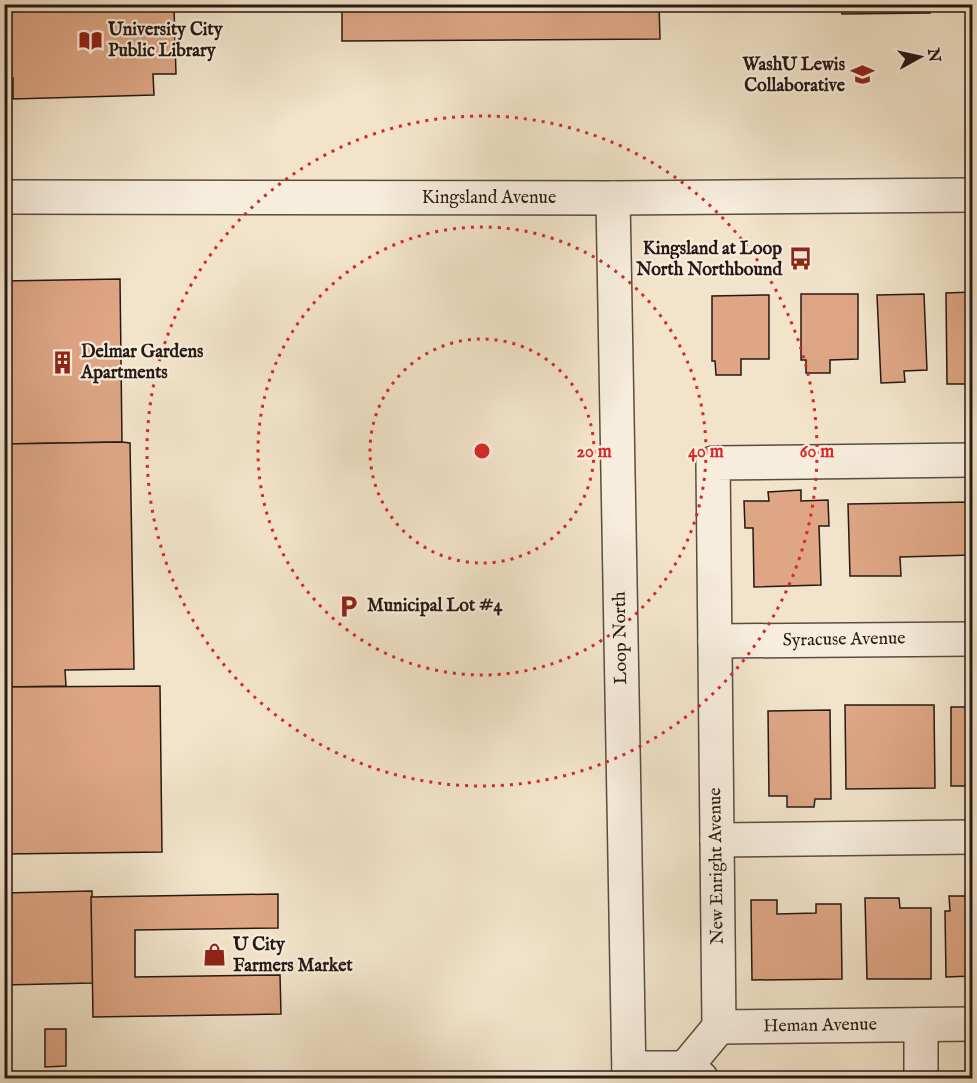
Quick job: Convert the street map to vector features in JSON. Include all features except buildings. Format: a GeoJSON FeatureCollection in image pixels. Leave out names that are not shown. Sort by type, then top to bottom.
{"type":"FeatureCollection","features":[{"type":"Feature","properties":{"kind":"street","name":"Kingsland Avenue"},"geometry":{"type":"LineString","coordinates":[[4,197],[613,198],[972,195]]}},
{"type":"Feature","properties":{"kind":"street","name":"Loop North"},"geometry":{"type":"LineString","coordinates":[[613,198],[629,1073]]}},
{"type":"Feature","properties":{"kind":"street","name":"New Enright Avenue"},"geometry":{"type":"LineString","coordinates":[[719,1027],[713,463],[972,460]]}},
{"type":"Feature","properties":{"kind":"street","name":"Syracuse Avenue"},"geometry":{"type":"LineString","coordinates":[[715,641],[972,639]]}},
{"type":"Feature","properties":{"kind":"street"},"geometry":{"type":"LineString","coordinates":[[717,840],[972,837]]}},
{"type":"Feature","properties":{"kind":"street","name":"Heman Avenue"},"geometry":{"type":"LineString","coordinates":[[719,1027],[972,1024]]}},
{"type":"Feature","properties":{"kind":"street"},"geometry":{"type":"LineString","coordinates":[[921,1025],[921,1078]]}},
{"type":"Feature","properties":{"kind":"street"},"geometry":{"type":"LineString","coordinates":[[629,1073],[690,1075],[719,1027]]}},
{"type":"Feature","properties":{"kind":"place","name":"University City Public Library"},"geometry":{"type":"Point","coordinates":[90,40]}},
{"type":"Feature","properties":{"kind":"place","name":"WashU Lewis Collaborative"},"geometry":{"type":"Point","coordinates":[863,75]}},
{"type":"Feature","properties":{"kind":"place","name":"Kingsland at Loop North Northbound"},"geometry":{"type":"Point","coordinates":[800,259]}},
{"type":"Feature","properties":{"kind":"place","name":"Delmar Gardens Apartments"},"geometry":{"type":"Point","coordinates":[63,362]}},
{"type":"Feature","properties":{"kind":"place","name":"Municipal Lot #4"},"geometry":{"type":"Point","coordinates":[349,606]}},
{"type":"Feature","properties":{"kind":"place","name":"U City Farmers Market"},"geometry":{"type":"Point","coordinates":[215,955]}}]}
